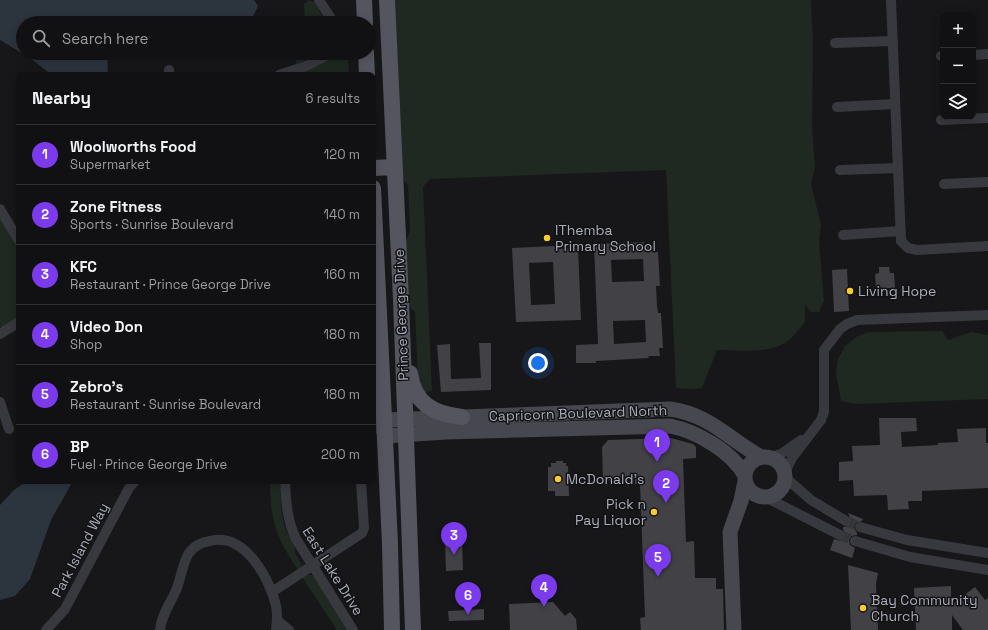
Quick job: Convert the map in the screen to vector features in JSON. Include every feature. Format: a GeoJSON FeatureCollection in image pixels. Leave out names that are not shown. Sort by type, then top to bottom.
{"type":"FeatureCollection","features":[{"type":"Feature","properties":{"kind":"main road"},"geometry":{"type":"LineString","coordinates":[[364,0],[365,16]]}},
{"type":"Feature","properties":{"kind":"main road","name":"Prince George Drive"},"geometry":{"type":"LineString","coordinates":[[387,0],[406,419],[413,630]]}},
{"type":"Feature","properties":{"kind":"main road"},"geometry":{"type":"LineString","coordinates":[[366,60],[367,72]]}},
{"type":"Feature","properties":{"kind":"main road"},"geometry":{"type":"LineString","coordinates":[[376,168],[394,167]]}},
{"type":"Feature","properties":{"kind":"main road"},"geometry":{"type":"LineString","coordinates":[[401,300],[414,391],[421,401],[433,410],[444,415],[462,417]]}},
{"type":"Feature","properties":{"kind":"main road","name":"Prince George Drive"},"geometry":{"type":"LineString","coordinates":[[376,308],[379,429],[392,630]]}},
{"type":"Feature","properties":{"kind":"street"},"geometry":{"type":"LineString","coordinates":[[319,0],[329,16]]}},
{"type":"Feature","properties":{"kind":"street"},"geometry":{"type":"LineString","coordinates":[[891,0],[900,232],[904,246],[912,249],[988,246]]}},
{"type":"Feature","properties":{"kind":"street"},"geometry":{"type":"LineString","coordinates":[[835,43],[893,41]]}},
{"type":"Feature","properties":{"kind":"street"},"geometry":{"type":"LineString","coordinates":[[976,55],[988,54]]}},
{"type":"Feature","properties":{"kind":"street"},"geometry":{"type":"LineString","coordinates":[[288,72],[306,66],[318,60]]}},
{"type":"Feature","properties":{"kind":"street"},"geometry":{"type":"LineString","coordinates":[[837,107],[895,104]]}},
{"type":"Feature","properties":{"kind":"street"},"geometry":{"type":"LineString","coordinates":[[976,119],[988,118]]}},
{"type":"Feature","properties":{"kind":"street"},"geometry":{"type":"LineString","coordinates":[[840,170],[898,168]]}},
{"type":"Feature","properties":{"kind":"street"},"geometry":{"type":"LineString","coordinates":[[944,184],[988,182]]}},
{"type":"Feature","properties":{"kind":"street"},"geometry":{"type":"LineString","coordinates":[[0,209],[16,236]]}},
{"type":"Feature","properties":{"kind":"street"},"geometry":{"type":"LineString","coordinates":[[843,235],[900,232]]}},
{"type":"Feature","properties":{"kind":"street"},"geometry":{"type":"LineString","coordinates":[[731,525],[741,512],[763,497],[772,496],[782,489],[785,475],[792,458],[807,435],[821,420],[824,412],[824,350],[836,334],[847,324],[857,320],[988,315]]}},
{"type":"Feature","properties":{"kind":"street"},"geometry":{"type":"LineString","coordinates":[[0,334],[16,324]]}},
{"type":"Feature","properties":{"kind":"street"},"geometry":{"type":"LineString","coordinates":[[0,402],[9,429]]}},
{"type":"Feature","properties":{"kind":"street","name":"Capricorn Boulevard North"},"geometry":{"type":"LineString","coordinates":[[379,429],[406,419],[661,409],[678,411],[709,421],[766,457]]}},
{"type":"Feature","properties":{"kind":"street","name":"Capricorn Boulevard North"},"geometry":{"type":"LineString","coordinates":[[379,429],[406,435],[670,426],[684,429],[708,441],[728,456],[738,466],[745,478]]}},
{"type":"Feature","properties":{"kind":"street"},"geometry":{"type":"LineString","coordinates":[[734,630],[731,525],[741,500],[745,478],[751,462],[787,450],[807,435]]}},
{"type":"Feature","properties":{"kind":"street"},"geometry":{"type":"LineString","coordinates":[[766,457],[780,463],[785,475],[818,506],[846,521]]}},
{"type":"Feature","properties":{"kind":"street"},"geometry":{"type":"LineString","coordinates":[[745,478],[752,492],[840,535]]}},
{"type":"Feature","properties":{"kind":"street","name":"Park Island Way"},"geometry":{"type":"LineString","coordinates":[[46,630],[65,609],[132,484]]}},
{"type":"Feature","properties":{"kind":"street","name":"East Lake Drive"},"geometry":{"type":"LineString","coordinates":[[285,484],[290,527],[353,629]]}},
{"type":"Feature","properties":{"kind":"street"},"geometry":{"type":"LineString","coordinates":[[272,592],[362,533],[364,528],[361,484]]}},
{"type":"Feature","properties":{"kind":"street"},"geometry":{"type":"LineString","coordinates":[[860,526],[907,540],[988,553]]}},
{"type":"Feature","properties":{"kind":"street"},"geometry":{"type":"LineString","coordinates":[[160,630],[162,619],[177,589],[189,553],[203,542],[221,540],[237,545],[252,558],[272,592],[276,607],[276,625],[289,630]]}},
{"type":"Feature","properties":{"kind":"street"},"geometry":{"type":"LineString","coordinates":[[855,541],[910,557],[988,570]]}},
{"type":"Feature","properties":{"kind":"shaded area"},"geometry":{"type":"Polygon","coordinates":[[[0,0],[254,0],[258,6],[253,16],[16,16],[16,50],[0,40],[0,0]]]}},
{"type":"Feature","properties":{"kind":"shaded area"},"geometry":{"type":"Polygon","coordinates":[[[309,0],[314,2],[323,16],[305,16],[304,4],[309,0]]]}},
{"type":"Feature","properties":{"kind":"shaded area"},"geometry":{"type":"Polygon","coordinates":[[[392,0],[811,0],[813,44],[812,127],[815,167],[811,184],[821,225],[819,242],[824,301],[819,312],[811,312],[805,305],[805,322],[795,334],[783,344],[776,347],[750,351],[717,350],[702,388],[676,388],[666,170],[430,179],[423,187],[432,391],[424,393],[418,379],[415,312],[409,306],[406,241],[410,231],[408,185],[404,182],[398,150],[392,0]]]}},
{"type":"Feature","properties":{"kind":"shaded area"},"geometry":{"type":"Polygon","coordinates":[[[33,60],[107,60],[108,72],[48,72],[33,60]]]}},
{"type":"Feature","properties":{"kind":"shaded area"},"geometry":{"type":"Polygon","coordinates":[[[296,60],[305,60],[296,64],[296,60]]]}},
{"type":"Feature","properties":{"kind":"shaded area"},"geometry":{"type":"Polygon","coordinates":[[[328,60],[348,60],[349,72],[301,72],[328,60]]]}},
{"type":"Feature","properties":{"kind":"shaded area"},"geometry":{"type":"Polygon","coordinates":[[[0,209],[16,236],[16,324],[4,331],[0,326],[0,209]]]}},
{"type":"Feature","properties":{"kind":"shaded area"},"geometry":{"type":"Polygon","coordinates":[[[942,331],[948,340],[971,332],[988,335],[988,399],[855,404],[841,401],[836,373],[838,359],[845,346],[856,337],[868,332],[942,331]]]}},
{"type":"Feature","properties":{"kind":"shaded area"},"geometry":{"type":"Polygon","coordinates":[[[23,484],[71,484],[51,520],[30,579],[15,596],[0,600],[0,505],[14,490],[23,484]]]}},
{"type":"Feature","properties":{"kind":"shaded area"},"geometry":{"type":"Polygon","coordinates":[[[270,484],[280,484],[283,520],[294,545],[295,553],[302,565],[298,570],[279,538],[273,518],[270,484]]]}},
{"type":"Feature","properties":{"kind":"shaded area"},"geometry":{"type":"Polygon","coordinates":[[[307,574],[314,576],[349,630],[337,630],[302,577],[307,574]]]}},
{"type":"Feature","properties":{"kind":"building"},"geometry":{"type":"Polygon","coordinates":[[[644,242],[644,245],[655,244],[655,252],[658,252],[660,286],[656,286],[657,306],[658,313],[661,313],[663,348],[659,348],[660,356],[596,361],[596,363],[576,363],[576,345],[598,344],[594,244],[644,242]],[[643,259],[611,260],[612,282],[644,281],[643,259]],[[645,320],[613,321],[614,344],[646,342],[645,320]]]}},
{"type":"Feature","properties":{"kind":"building"},"geometry":{"type":"Polygon","coordinates":[[[554,246],[557,249],[578,248],[581,320],[516,322],[512,248],[554,246]],[[553,262],[529,263],[531,305],[555,304],[553,262]]]}},
{"type":"Feature","properties":{"kind":"building"},"geometry":{"type":"Polygon","coordinates":[[[879,267],[889,267],[890,273],[894,273],[895,288],[876,288],[875,274],[879,273],[879,267]]]}},
{"type":"Feature","properties":{"kind":"building"},"geometry":{"type":"Polygon","coordinates":[[[847,269],[849,311],[834,312],[832,270],[847,269]]]}},
{"type":"Feature","properties":{"kind":"building"},"geometry":{"type":"Polygon","coordinates":[[[479,343],[491,343],[491,390],[441,392],[437,345],[450,344],[451,379],[481,378],[479,343]]]}},
{"type":"Feature","properties":{"kind":"building"},"geometry":{"type":"Polygon","coordinates":[[[879,418],[916,418],[917,431],[901,432],[902,447],[938,445],[938,443],[958,442],[957,429],[986,428],[986,443],[988,443],[988,488],[922,491],[922,501],[908,501],[909,509],[888,510],[887,495],[854,496],[853,480],[839,481],[839,462],[853,461],[852,446],[880,445],[879,418]]]}},
{"type":"Feature","properties":{"kind":"building"},"geometry":{"type":"Polygon","coordinates":[[[671,438],[693,444],[696,447],[696,458],[683,459],[686,542],[694,541],[695,578],[716,578],[716,589],[723,589],[724,630],[641,630],[640,618],[645,617],[640,484],[635,484],[635,479],[603,481],[602,447],[608,440],[671,438]]]}},
{"type":"Feature","properties":{"kind":"building","name":"McDonald's"},"geometry":{"type":"Polygon","coordinates":[[[556,461],[563,461],[563,463],[566,463],[566,466],[568,466],[569,496],[555,496],[555,491],[548,491],[548,467],[551,467],[551,463],[556,463],[556,461]]]}},
{"type":"Feature","properties":{"kind":"building"},"geometry":{"type":"Polygon","coordinates":[[[848,513],[863,519],[862,521],[855,523],[854,528],[857,535],[851,536],[849,540],[850,545],[855,548],[852,558],[830,550],[834,539],[841,541],[846,538],[843,527],[849,526],[852,522],[848,513]]]}},
{"type":"Feature","properties":{"kind":"building"},"geometry":{"type":"Polygon","coordinates":[[[445,540],[462,540],[463,570],[446,571],[445,540]]]}},
{"type":"Feature","properties":{"kind":"building","name":"Bay Community Church"},"geometry":{"type":"Polygon","coordinates":[[[848,565],[878,573],[876,584],[878,630],[851,630],[848,565]]]}},
{"type":"Feature","properties":{"kind":"building"},"geometry":{"type":"Polygon","coordinates":[[[951,586],[951,605],[975,587],[985,600],[988,598],[988,630],[963,630],[952,615],[952,630],[916,630],[914,588],[951,586]]]}},
{"type":"Feature","properties":{"kind":"building"},"geometry":{"type":"Polygon","coordinates":[[[553,602],[565,616],[570,612],[576,619],[577,630],[510,630],[509,604],[553,602]]]}},
{"type":"Feature","properties":{"kind":"building"},"geometry":{"type":"Polygon","coordinates":[[[484,609],[484,620],[449,621],[448,611],[484,609]]]}},
{"type":"Feature","properties":{"kind":"tunnel"},"geometry":{"type":"LineString","coordinates":[[846,521],[860,527]]}},
{"type":"Feature","properties":{"kind":"tunnel"},"geometry":{"type":"LineString","coordinates":[[840,535],[855,541]]}},
{"type":"Feature","properties":{"kind":"place","name":"IThemba Primary School"},"geometry":{"type":"Point","coordinates":[547,238]}},
{"type":"Feature","properties":{"kind":"place","name":"Living Hope"},"geometry":{"type":"Point","coordinates":[850,291]}},
{"type":"Feature","properties":{"kind":"place","name":"Woolworths Food"},"geometry":{"type":"Point","coordinates":[657,462]}},
{"type":"Feature","properties":{"kind":"place","name":"McDonald's"},"geometry":{"type":"Point","coordinates":[558,479]}},
{"type":"Feature","properties":{"kind":"place","name":"Zone Fitness"},"geometry":{"type":"Point","coordinates":[666,503]}},
{"type":"Feature","properties":{"kind":"place","name":"Pick n Pay Liquor"},"geometry":{"type":"Point","coordinates":[654,512]}},
{"type":"Feature","properties":{"kind":"place","name":"KFC"},"geometry":{"type":"Point","coordinates":[454,555]}},
{"type":"Feature","properties":{"kind":"place","name":"Zebro's"},"geometry":{"type":"Point","coordinates":[658,577]}},
{"type":"Feature","properties":{"kind":"place","name":"Video Don"},"geometry":{"type":"Point","coordinates":[544,607]}},
{"type":"Feature","properties":{"kind":"place","name":"Bay Community Church"},"geometry":{"type":"Point","coordinates":[863,608]}},
{"type":"Feature","properties":{"kind":"place","name":"BP"},"geometry":{"type":"Point","coordinates":[468,615]}}]}
